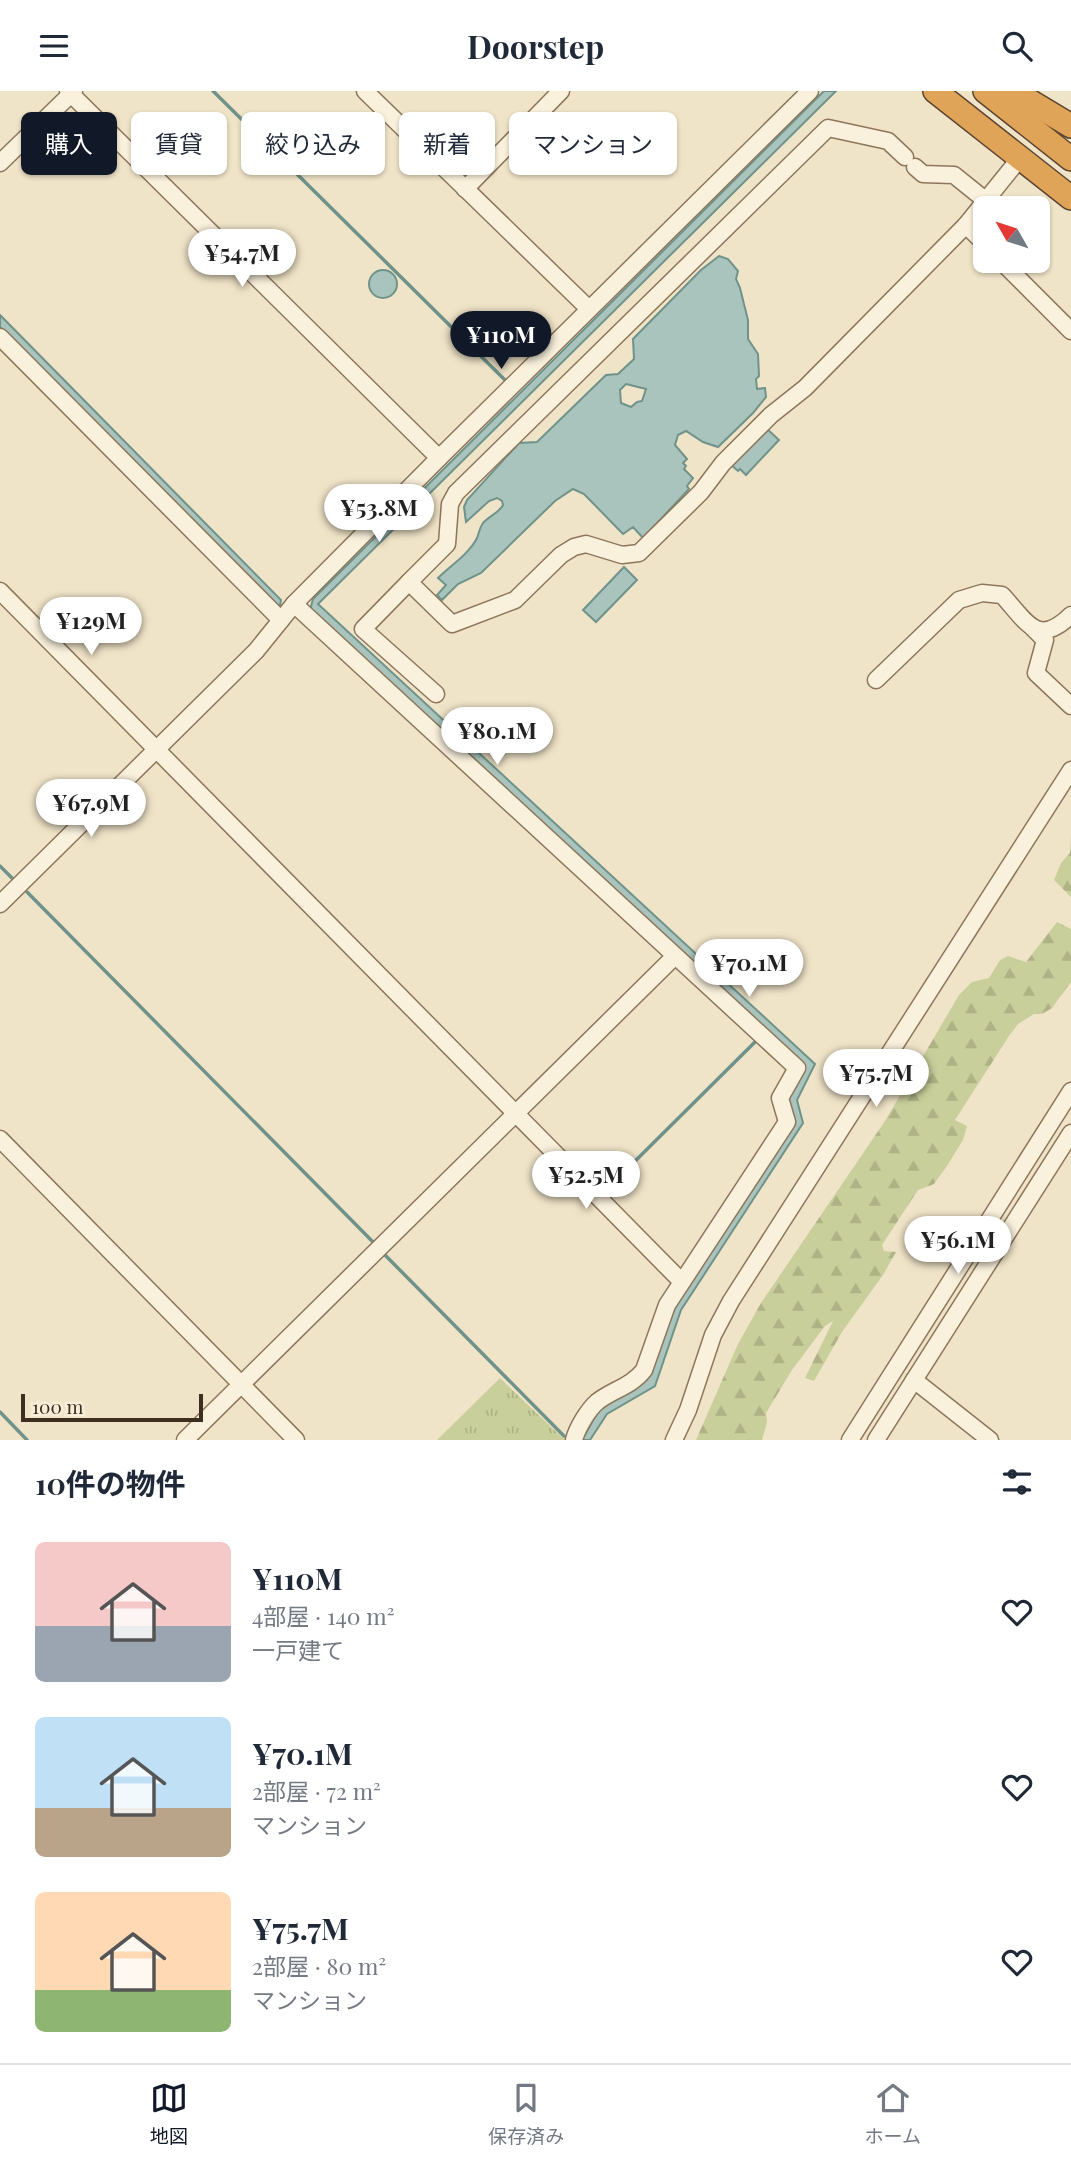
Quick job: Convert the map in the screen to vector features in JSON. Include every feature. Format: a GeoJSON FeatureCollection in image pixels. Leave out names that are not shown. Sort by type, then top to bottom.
{"type":"FeatureCollection","features":[{"type":"Feature","properties":{"kind":"highway"},"geometry":{"type":"LineString","coordinates":[[935,91],[1071,198]]}},
{"type":"Feature","properties":{"kind":"highway"},"geometry":{"type":"LineString","coordinates":[[957,91],[1071,181]]}},
{"type":"Feature","properties":{"kind":"highway"},"geometry":{"type":"LineString","coordinates":[[985,91],[1071,159]]}},
{"type":"Feature","properties":{"kind":"highway"},"geometry":{"type":"LineString","coordinates":[[1001,91],[1071,147]]}},
{"type":"Feature","properties":{"kind":"highway"},"geometry":{"type":"LineString","coordinates":[[1013,91],[1071,126]]}},
{"type":"Feature","properties":{"kind":"street"},"geometry":{"type":"LineString","coordinates":[[365,91],[589,309]]}},
{"type":"Feature","properties":{"kind":"street"},"geometry":{"type":"LineString","coordinates":[[465,189],[561,91]]}},
{"type":"Feature","properties":{"kind":"street"},"geometry":{"type":"LineString","coordinates":[[0,904],[256,651],[294,604],[439,458],[810,91]]}},
{"type":"Feature","properties":{"kind":"street"},"geometry":{"type":"LineString","coordinates":[[0,163],[71,92],[439,458]]}},
{"type":"Feature","properties":{"kind":"street"},"geometry":{"type":"LineString","coordinates":[[436,694],[363,629],[447,544],[450,504],[456,493],[828,128],[888,141],[923,174],[954,175],[980,196]]}},
{"type":"Feature","properties":{"kind":"street"},"geometry":{"type":"LineString","coordinates":[[988,196],[1020,158]]}},
{"type":"Feature","properties":{"kind":"street"},"geometry":{"type":"LineString","coordinates":[[409,582],[452,624],[514,600],[561,555],[574,547],[586,544],[622,555],[639,553],[701,492],[723,463],[771,415],[805,388],[973,216]]}},
{"type":"Feature","properties":{"kind":"street"},"geometry":{"type":"LineString","coordinates":[[966,225],[973,232]]}},
{"type":"Feature","properties":{"kind":"street"},"geometry":{"type":"LineString","coordinates":[[1013,273],[1071,331]]}},
{"type":"Feature","properties":{"kind":"street"},"geometry":{"type":"LineString","coordinates":[[0,337],[281,620]]}},
{"type":"Feature","properties":{"kind":"street"},"geometry":{"type":"LineString","coordinates":[[0,591],[682,1282]]}},
{"type":"Feature","properties":{"kind":"street"},"geometry":{"type":"LineString","coordinates":[[876,680],[949,607],[959,600],[982,593],[995,593],[1002,595],[1045,640],[1036,673],[1071,706]]}},
{"type":"Feature","properties":{"kind":"street"},"geometry":{"type":"LineString","coordinates":[[294,604],[797,1068],[780,1098],[787,1122],[667,1305],[644,1370],[638,1377],[596,1403],[574,1440]]}},
{"type":"Feature","properties":{"kind":"street"},"geometry":{"type":"LineString","coordinates":[[1032,627],[1049,631],[1057,628],[1071,614]]}},
{"type":"Feature","properties":{"kind":"street"},"geometry":{"type":"LineString","coordinates":[[674,1440],[688,1410],[713,1335],[731,1301],[1071,770]]}},
{"type":"Feature","properties":{"kind":"street"},"geometry":{"type":"LineString","coordinates":[[185,1440],[675,956]]}},
{"type":"Feature","properties":{"kind":"street"},"geometry":{"type":"LineString","coordinates":[[850,1440],[1071,1091]]}},
{"type":"Feature","properties":{"kind":"street"},"geometry":{"type":"LineString","coordinates":[[876,1440],[1071,1133]]}},
{"type":"Feature","properties":{"kind":"street"},"geometry":{"type":"LineString","coordinates":[[0,1139],[296,1440]]}},
{"type":"Feature","properties":{"kind":"street"},"geometry":{"type":"LineString","coordinates":[[914,1380],[990,1440]]}},
{"type":"Feature","properties":{"kind":"green space"},"geometry":{"type":"Polygon","coordinates":[[[1071,835],[1071,897],[1054,880],[1061,863],[1070,853],[1071,835]]]}},
{"type":"Feature","properties":{"kind":"green space"},"geometry":{"type":"Polygon","coordinates":[[[1057,922],[1071,929],[1071,982],[1052,1008],[1042,1014],[1034,1014],[1018,1024],[1009,1036],[955,1120],[967,1126],[963,1140],[934,1184],[918,1190],[882,1245],[884,1251],[896,1252],[842,1332],[814,1381],[805,1378],[833,1321],[825,1326],[792,1370],[766,1413],[767,1422],[762,1440],[696,1440],[738,1344],[761,1303],[885,1121],[959,995],[972,982],[989,978],[1000,960],[1008,956],[1026,962],[1057,922]]]}},
{"type":"Feature","properties":{"kind":"green space"},"geometry":{"type":"Polygon","coordinates":[[[500,1378],[565,1440],[437,1440],[500,1378]]]}},
{"type":"Feature","properties":{"kind":"water"},"geometry":{"type":"Polygon","coordinates":[[[824,91],[836,91],[318,604],[815,1064],[797,1100],[803,1123],[681,1310],[655,1386],[607,1414],[590,1440],[582,1440],[600,1408],[644,1380],[673,1308],[793,1121],[788,1097],[805,1067],[310,610],[313,599],[824,91]]]}},
{"type":"Feature","properties":{"kind":"water"},"geometry":{"type":"Polygon","coordinates":[[[719,256],[728,259],[738,271],[736,279],[748,320],[748,339],[758,354],[757,389],[765,388],[766,397],[718,447],[703,442],[686,431],[678,435],[675,445],[687,459],[683,463],[686,466],[684,469],[693,478],[687,486],[689,489],[643,538],[633,527],[623,534],[584,494],[573,489],[555,501],[481,573],[458,584],[442,600],[437,595],[446,585],[438,578],[469,549],[483,523],[503,505],[497,498],[489,501],[466,522],[464,507],[467,500],[519,443],[537,442],[606,375],[618,374],[634,359],[633,339],[701,270],[719,256]],[[626,384],[620,390],[621,403],[631,407],[642,401],[646,389],[626,384]]]}},
{"type":"Feature","properties":{"kind":"water"},"geometry":{"type":"Polygon","coordinates":[[[383,270],[393,274],[397,284],[393,294],[383,298],[373,294],[369,284],[373,274],[383,270]]]}},
{"type":"Feature","properties":{"kind":"water"},"geometry":{"type":"Polygon","coordinates":[[[0,315],[281,600],[279,610],[0,327],[0,315]]]}},
{"type":"Feature","properties":{"kind":"water"},"geometry":{"type":"Polygon","coordinates":[[[766,428],[779,440],[746,475],[740,469],[738,471],[730,464],[766,428]]]}},
{"type":"Feature","properties":{"kind":"water"},"geometry":{"type":"Polygon","coordinates":[[[624,567],[637,580],[596,622],[583,610],[624,567]]]}},
{"type":"Feature","properties":{"kind":"waterway"},"geometry":{"type":"LineString","coordinates":[[213,91],[506,381]]}},
{"type":"Feature","properties":{"kind":"waterway"},"geometry":{"type":"LineString","coordinates":[[0,866],[13,879]]}},
{"type":"Feature","properties":{"kind":"waterway"},"geometry":{"type":"LineString","coordinates":[[27,892],[375,1244]]}},
{"type":"Feature","properties":{"kind":"waterway"},"geometry":{"type":"LineString","coordinates":[[603,1193],[758,1039]]}},
{"type":"Feature","properties":{"kind":"waterway"},"geometry":{"type":"LineString","coordinates":[[384,1254],[564,1436]]}},
{"type":"Feature","properties":{"kind":"waterway"},"geometry":{"type":"LineString","coordinates":[[0,1412],[27,1440]]}}]}
